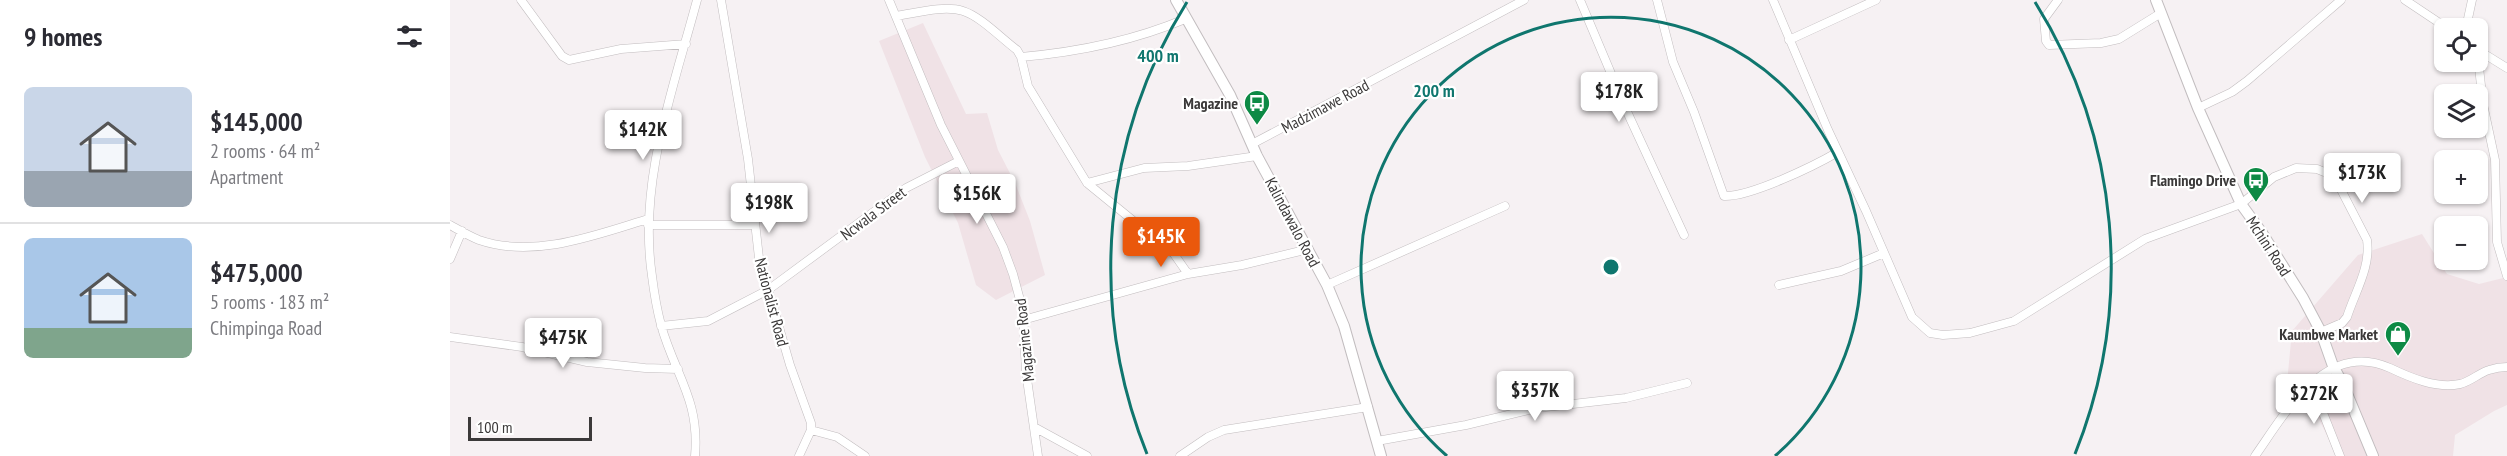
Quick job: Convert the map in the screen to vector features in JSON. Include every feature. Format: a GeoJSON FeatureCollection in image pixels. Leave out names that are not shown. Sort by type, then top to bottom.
{"type":"FeatureCollection","features":[{"type":"Feature","properties":{"kind":"street"},"geometry":{"type":"LineString","coordinates":[[521,0],[566,60],[621,49],[686,44]]}},
{"type":"Feature","properties":{"kind":"street"},"geometry":{"type":"LineString","coordinates":[[695,456],[694,414],[662,326],[651,276],[648,222],[662,128],[697,0]]}},
{"type":"Feature","properties":{"kind":"street","name":"Nationalist Road"},"geometry":{"type":"LineString","coordinates":[[721,0],[748,159],[759,258],[790,365],[809,415],[811,430]]}},
{"type":"Feature","properties":{"kind":"street","name":"Magazine Road"},"geometry":{"type":"LineString","coordinates":[[889,0],[940,125],[1003,247],[1020,296],[1036,456]]}},
{"type":"Feature","properties":{"kind":"street","name":"Madzimawe Road"},"geometry":{"type":"LineString","coordinates":[[1252,144],[1524,0]]}},
{"type":"Feature","properties":{"kind":"street"},"geometry":{"type":"LineString","coordinates":[[1580,0],[1629,116],[1684,235]]}},
{"type":"Feature","properties":{"kind":"street"},"geometry":{"type":"LineString","coordinates":[[1657,0],[1673,62],[1695,112],[1724,196],[1775,182],[1816,166],[1838,152]]}},
{"type":"Feature","properties":{"kind":"street"},"geometry":{"type":"LineString","coordinates":[[1773,0],[1912,317],[1920,327],[1930,333],[1943,335],[1970,333],[2014,321],[2145,238],[2241,204],[2274,177],[2296,168],[2317,169],[2336,179],[2367,240],[2368,256],[2344,321],[2321,332]]}},
{"type":"Feature","properties":{"kind":"street"},"geometry":{"type":"LineString","coordinates":[[1789,40],[1876,0]]}},
{"type":"Feature","properties":{"kind":"street"},"geometry":{"type":"LineString","coordinates":[[2058,0],[2044,19],[2046,41],[2049,45],[2101,43],[2119,39],[2161,13]]}},
{"type":"Feature","properties":{"kind":"street","name":"Mchini Road"},"geometry":{"type":"LineString","coordinates":[[2156,0],[2198,108],[2241,204],[2262,232],[2303,297],[2321,332],[2333,366],[2343,384],[2373,456]]}},
{"type":"Feature","properties":{"kind":"street"},"geometry":{"type":"LineString","coordinates":[[2198,108],[2232,92],[2247,81],[2341,0]]}},
{"type":"Feature","properties":{"kind":"street"},"geometry":{"type":"LineString","coordinates":[[2405,0],[2434,19]]}},
{"type":"Feature","properties":{"kind":"street"},"geometry":{"type":"LineString","coordinates":[[2468,18],[2472,0]]}},
{"type":"Feature","properties":{"kind":"street","name":"Kalindawalo Road"},"geometry":{"type":"LineString","coordinates":[[1179,1],[1185,19],[1230,95],[1257,156],[1327,285],[1344,326],[1381,456]]}},
{"type":"Feature","properties":{"kind":"street"},"geometry":{"type":"LineString","coordinates":[[896,16],[950,9],[962,11],[971,15],[1017,50],[1028,86],[1087,183],[1174,254],[1188,274]]}},
{"type":"Feature","properties":{"kind":"street"},"geometry":{"type":"LineString","coordinates":[[1021,57],[1068,53],[1150,34],[1185,19]]}},
{"type":"Feature","properties":{"kind":"street"},"geometry":{"type":"LineString","coordinates":[[2488,57],[2507,68]]}},
{"type":"Feature","properties":{"kind":"street"},"geometry":{"type":"LineString","coordinates":[[2480,72],[2483,104],[2495,160],[2497,242],[2507,276]]}},
{"type":"Feature","properties":{"kind":"street"},"geometry":{"type":"LineString","coordinates":[[1087,183],[1144,168],[1188,166],[1257,156]]}},
{"type":"Feature","properties":{"kind":"street","name":"Ncwala Street"},"geometry":{"type":"LineString","coordinates":[[662,326],[708,321],[768,290],[906,188],[959,161]]}},
{"type":"Feature","properties":{"kind":"street"},"geometry":{"type":"LineString","coordinates":[[1327,285],[1505,206]]}},
{"type":"Feature","properties":{"kind":"street"},"geometry":{"type":"LineString","coordinates":[[450,225],[479,240],[518,246],[569,242],[648,222],[754,225]]}},
{"type":"Feature","properties":{"kind":"street"},"geometry":{"type":"LineString","coordinates":[[450,259],[462,231]]}},
{"type":"Feature","properties":{"kind":"street"},"geometry":{"type":"LineString","coordinates":[[1023,320],[1188,274],[1242,265],[1309,249]]}},
{"type":"Feature","properties":{"kind":"street"},"geometry":{"type":"LineString","coordinates":[[1779,285],[1841,271],[1884,253]]}},
{"type":"Feature","properties":{"kind":"street"},"geometry":{"type":"LineString","coordinates":[[450,337],[522,347],[586,362],[678,369]]}},
{"type":"Feature","properties":{"kind":"street"},"geometry":{"type":"LineString","coordinates":[[2255,456],[2284,414],[2333,366],[2346,362],[2364,361],[2383,365],[2421,382],[2454,384],[2460,384],[2490,369],[2507,367]]}},
{"type":"Feature","properties":{"kind":"street"},"geometry":{"type":"LineString","coordinates":[[1377,441],[1466,425],[1536,408],[1626,398],[1687,383]]}},
{"type":"Feature","properties":{"kind":"street"},"geometry":{"type":"LineString","coordinates":[[2312,385],[2340,456]]}},
{"type":"Feature","properties":{"kind":"street"},"geometry":{"type":"LineString","coordinates":[[1180,456],[1208,437],[1224,430],[1368,407]]}},
{"type":"Feature","properties":{"kind":"street"},"geometry":{"type":"LineString","coordinates":[[1034,427],[1087,456]]}},
{"type":"Feature","properties":{"kind":"street"},"geometry":{"type":"LineString","coordinates":[[799,456],[811,430],[837,437],[864,456]]}},
{"type":"Feature","properties":{"kind":"shaded area"},"geometry":{"type":"Polygon","coordinates":[[[923,23],[966,114],[987,113],[998,150],[1015,183],[1030,221],[1045,275],[996,300],[976,285],[958,223],[925,157],[879,41],[923,23]]]}},
{"type":"Feature","properties":{"kind":"shaded area","name":"Kaumbwe Market"},"geometry":{"type":"Polygon","coordinates":[[[2422,234],[2434,253],[2434,270],[2444,270],[2447,274],[2479,284],[2507,277],[2507,405],[2455,435],[2453,456],[2337,456],[2305,391],[2287,383],[2292,331],[2358,255],[2422,234]]]}},
{"type":"Feature","properties":{"kind":"place","name":"Magazine"},"geometry":{"type":"Point","coordinates":[1257,126]}},
{"type":"Feature","properties":{"kind":"place","name":"Flamingo Drive"},"geometry":{"type":"Point","coordinates":[2256,203]}},
{"type":"Feature","properties":{"kind":"place","name":"Kaumbwe Market"},"geometry":{"type":"Point","coordinates":[2398,357]}}]}
